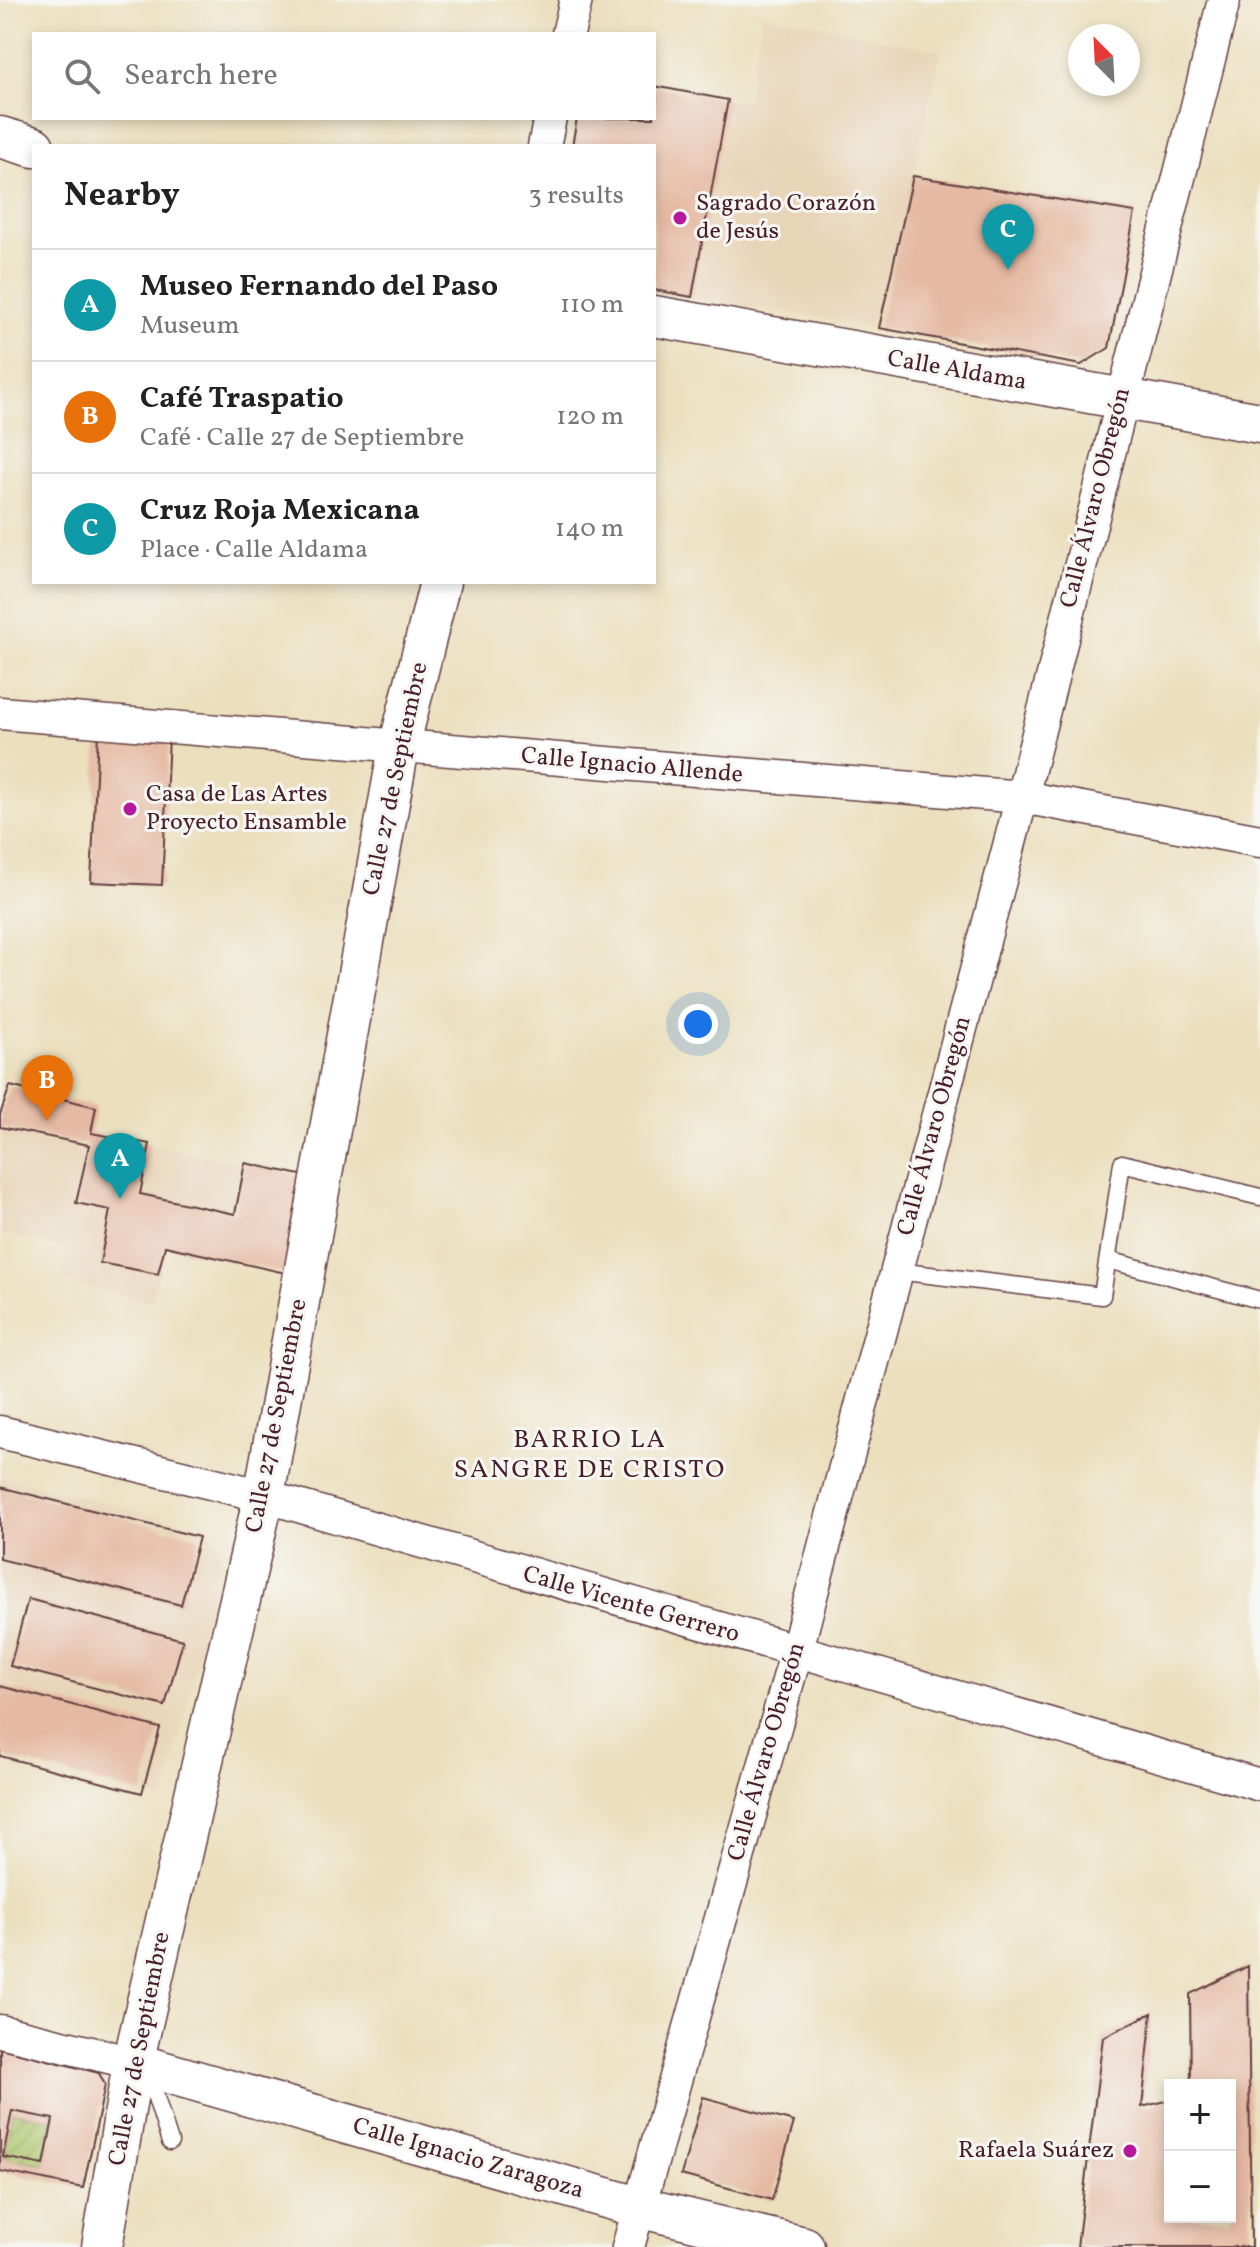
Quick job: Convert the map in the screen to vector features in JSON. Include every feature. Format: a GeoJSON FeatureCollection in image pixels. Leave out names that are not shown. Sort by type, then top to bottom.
{"type":"FeatureCollection","features":[{"type":"Feature","properties":{"kind":"street"},"geometry":{"type":"LineString","coordinates":[[568,32],[576,0]]}},
{"type":"Feature","properties":{"kind":"street","name":"Calle Álvaro Obregón"},"geometry":{"type":"LineString","coordinates":[[628,2247],[796,1653],[1022,797],[1224,0]]}},
{"type":"Feature","properties":{"kind":"street"},"geometry":{"type":"LineString","coordinates":[[544,144],[550,120]]}},
{"type":"Feature","properties":{"kind":"street"},"geometry":{"type":"LineString","coordinates":[[0,137],[32,146]]}},
{"type":"Feature","properties":{"kind":"street","name":"Calle Aldama"},"geometry":{"type":"LineString","coordinates":[[656,316],[1120,401],[1260,423]]}},
{"type":"Feature","properties":{"kind":"street","name":"Calle 27 de Septiembre"},"geometry":{"type":"LineString","coordinates":[[102,2247],[133,2063],[264,1496],[399,747],[440,584]]}},
{"type":"Feature","properties":{"kind":"street","name":"Calle Ignacio Allende"},"geometry":{"type":"LineString","coordinates":[[0,713],[1022,797],[1260,841]]}},
{"type":"Feature","properties":{"kind":"street","name":"Calle Vicente Gerrero"},"geometry":{"type":"LineString","coordinates":[[0,1432],[264,1496],[796,1653],[1260,1785]]}},
{"type":"Feature","properties":{"kind":"street"},"geometry":{"type":"LineString","coordinates":[[0,2031],[133,2063]]}},
{"type":"Feature","properties":{"kind":"street","name":"Calle Ignacio Zaragoza"},"geometry":{"type":"LineString","coordinates":[[133,2063],[638,2207],[804,2247]]}},
{"type":"Feature","properties":{"kind":"lane"},"geometry":{"type":"LineString","coordinates":[[897,1271],[1102,1296],[1122,1163],[1260,1197]]}},
{"type":"Feature","properties":{"kind":"lane"},"geometry":{"type":"LineString","coordinates":[[1108,1260],[1260,1300]]}},
{"type":"Feature","properties":{"kind":"lane"},"geometry":{"type":"LineString","coordinates":[[133,2063],[152,2085],[170,2142]]}},
{"type":"Feature","properties":{"kind":"shaded area"},"geometry":{"type":"Polygon","coordinates":[[[763,14],[941,51],[879,328],[692,297],[728,100],[747,102],[763,14]]]}},
{"type":"Feature","properties":{"kind":"shaded area"},"geometry":{"type":"Polygon","coordinates":[[[10,1086],[96,1107],[91,1133],[310,1177],[290,1274],[165,1246],[152,1301],[60,1281],[67,1249],[0,1233],[0,1115],[10,1086]]]}},
{"type":"Feature","properties":{"kind":"shaded area"},"geometry":{"type":"Polygon","coordinates":[[[0,1476],[208,1529],[222,1557],[164,1801],[0,1756],[0,1476]]]}},
{"type":"Feature","properties":{"kind":"green space"},"geometry":{"type":"Polygon","coordinates":[[[12,2111],[53,2119],[44,2165],[3,2157],[12,2111]]]}},
{"type":"Feature","properties":{"kind":"building","name":"Sagrado Corazón de Jesús"},"geometry":{"type":"Polygon","coordinates":[[[656,86],[728,100],[692,297],[656,290],[656,144],[572,144],[577,120],[656,120],[656,86]]]}},
{"type":"Feature","properties":{"kind":"building"},"geometry":{"type":"Polygon","coordinates":[[[913,176],[1135,212],[1109,348],[1081,365],[879,328],[913,176]]]}},
{"type":"Feature","properties":{"kind":"building","name":"Casa de Las Artes Proyecto Ensamble"},"geometry":{"type":"Polygon","coordinates":[[[98,733],[169,736],[162,885],[91,882],[98,733]]]}},
{"type":"Feature","properties":{"kind":"building"},"geometry":{"type":"Polygon","coordinates":[[[10,1086],[96,1107],[91,1133],[150,1144],[140,1194],[235,1214],[245,1163],[310,1177],[290,1274],[165,1246],[158,1274],[100,1263],[110,1210],[76,1203],[89,1145],[0,1127],[0,1115],[10,1086]]]}},
{"type":"Feature","properties":{"kind":"building"},"geometry":{"type":"Polygon","coordinates":[[[0,1487],[199,1537],[181,1605],[0,1559],[0,1487]]]}},
{"type":"Feature","properties":{"kind":"building"},"geometry":{"type":"Polygon","coordinates":[[[28,1599],[183,1640],[165,1706],[10,1666],[28,1599]]]}},
{"type":"Feature","properties":{"kind":"building"},"geometry":{"type":"Polygon","coordinates":[[[0,1686],[160,1728],[142,1793],[0,1756],[0,1686]]]}},
{"type":"Feature","properties":{"kind":"building","name":"Rafaela Suárez"},"geometry":{"type":"Polygon","coordinates":[[[1248,1966],[1251,2247],[1077,2247],[1103,2037],[1152,2013],[1142,2107],[1164,2102],[1164,2223],[1236,2223],[1236,2079],[1191,2079],[1190,1994],[1248,1966]]]}},
{"type":"Feature","properties":{"kind":"building"},"geometry":{"type":"Polygon","coordinates":[[[0,2048],[99,2073],[105,2085],[83,2188],[0,2171],[0,2048]],[[12,2111],[3,2157],[44,2165],[53,2119],[12,2111]]]}},
{"type":"Feature","properties":{"kind":"building"},"geometry":{"type":"Polygon","coordinates":[[[703,2097],[794,2122],[772,2200],[681,2175],[703,2097]]]}},
{"type":"Feature","properties":{"kind":"place","name":"Sagrado Corazón de Jesús"},"geometry":{"type":"Point","coordinates":[680,218]}},
{"type":"Feature","properties":{"kind":"place","name":"Cruz Roja Mexicana"},"geometry":{"type":"Point","coordinates":[1008,270]}},
{"type":"Feature","properties":{"kind":"place","name":"Casa de Las Artes Proyecto Ensamble"},"geometry":{"type":"Point","coordinates":[130,809]}},
{"type":"Feature","properties":{"kind":"place","name":"Café Traspatio"},"geometry":{"type":"Point","coordinates":[47,1121]}},
{"type":"Feature","properties":{"kind":"place","name":"Museo Fernando del Paso"},"geometry":{"type":"Point","coordinates":[120,1199]}},
{"type":"Feature","properties":{"kind":"place","name":"Rafaela Suárez"},"geometry":{"type":"Point","coordinates":[1130,2151]}},
{"type":"Feature","properties":{"kind":"district","name":"BARRIO LA SANGRE DE CRISTO"},"geometry":{"type":"Point","coordinates":[590,1455]}}]}
